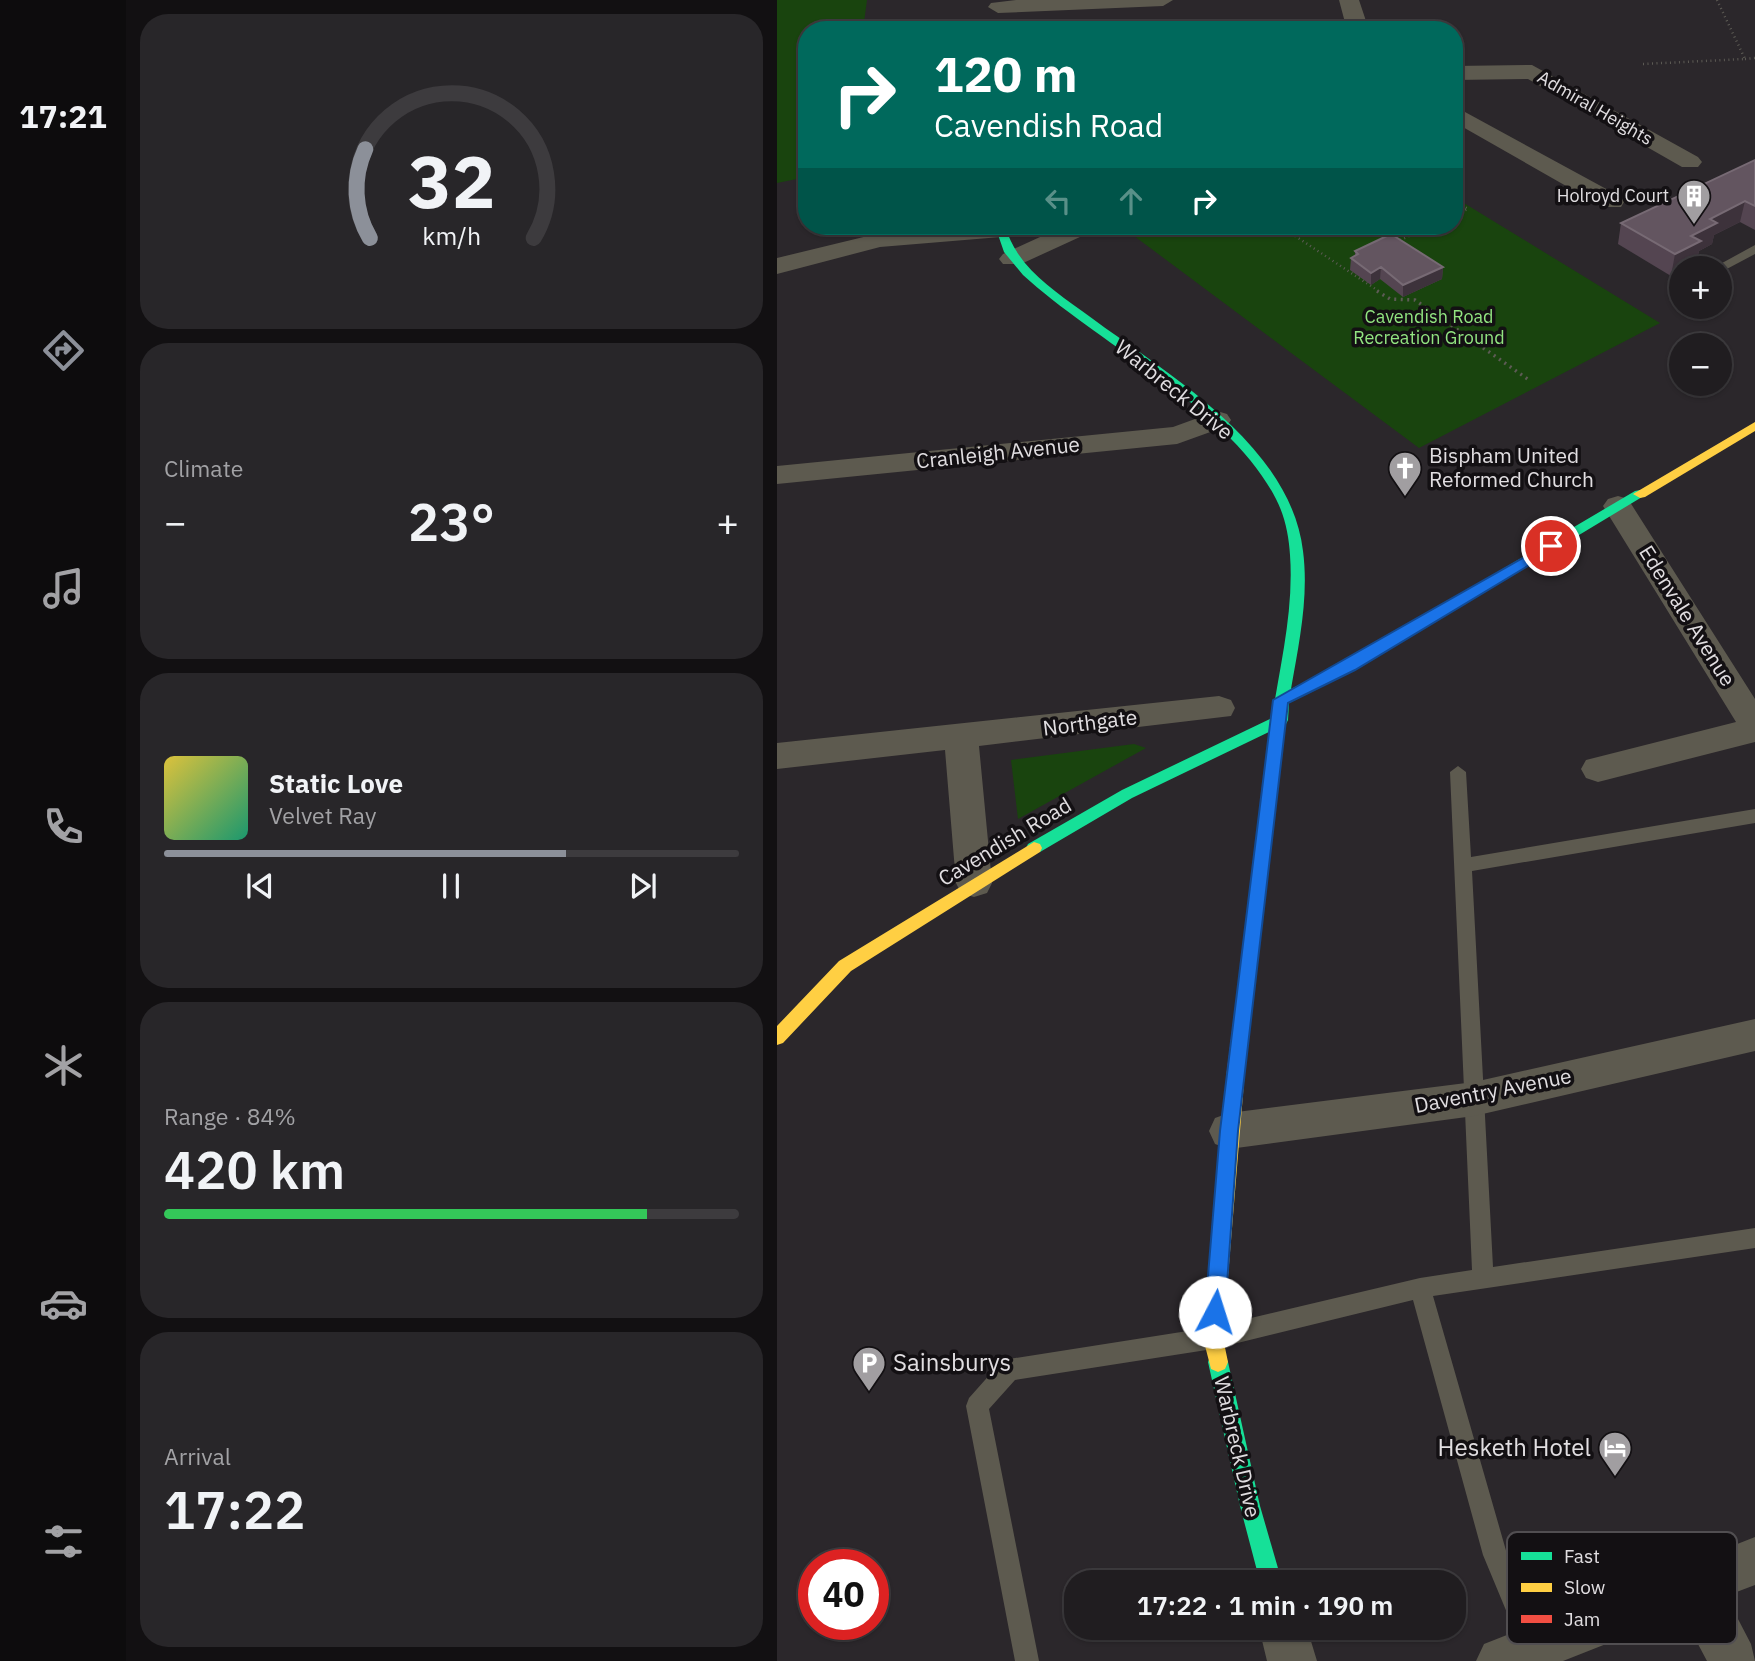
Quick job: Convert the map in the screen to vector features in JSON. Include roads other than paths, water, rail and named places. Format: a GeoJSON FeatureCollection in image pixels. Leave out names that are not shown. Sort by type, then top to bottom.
{"type":"FeatureCollection","features":[{"type":"Feature","properties":{"kind":"street"},"geometry":{"type":"LineString","coordinates":[[997,4],[1163,0]]}},
{"type":"Feature","properties":{"kind":"street"},"geometry":{"type":"LineString","coordinates":[[1349,0],[1355,21]]}},
{"type":"Feature","properties":{"kind":"street","name":"Admiral Heights"},"geometry":{"type":"LineString","coordinates":[[1463,73],[1531,72],[1690,162]]}},
{"type":"Feature","properties":{"kind":"street"},"geometry":{"type":"LineString","coordinates":[[1463,118],[1612,202]]}},
{"type":"Feature","properties":{"kind":"street"},"geometry":{"type":"LineString","coordinates":[[777,266],[880,240],[930,235]]}},
{"type":"Feature","properties":{"kind":"street","name":"Warbreck Drive"},"geometry":{"type":"LineString","coordinates":[[1001,235],[1003,244],[1012,259],[1066,305],[1217,420],[1261,465],[1283,498],[1297,557],[1294,626],[1281,700],[1281,720],[1229,1131],[1213,1338],[1249,1506],[1268,1570]]}},
{"type":"Feature","properties":{"kind":"street"},"geometry":{"type":"LineString","coordinates":[[1012,259],[1064,235]]}},
{"type":"Feature","properties":{"kind":"street","name":"Cranleigh Avenue"},"geometry":{"type":"LineString","coordinates":[[777,475],[1177,435],[1217,420]]}},
{"type":"Feature","properties":{"kind":"street"},"geometry":{"type":"LineString","coordinates":[[1281,700],[1350,666],[1755,426]]}},
{"type":"Feature","properties":{"kind":"street","name":"Edenvale Avenue"},"geometry":{"type":"LineString","coordinates":[[1619,506],[1755,728]]}},
{"type":"Feature","properties":{"kind":"street","name":"Northgate"},"geometry":{"type":"LineString","coordinates":[[777,756],[1219,709]]}},
{"type":"Feature","properties":{"kind":"street","name":"Cavendish Road"},"geometry":{"type":"LineString","coordinates":[[777,1038],[845,966],[974,883],[1127,794],[1281,720]]}},
{"type":"Feature","properties":{"kind":"street"},"geometry":{"type":"LineString","coordinates":[[1598,769],[1755,728]]}},
{"type":"Feature","properties":{"kind":"street"},"geometry":{"type":"LineString","coordinates":[[961,738],[974,883]]}},
{"type":"Feature","properties":{"kind":"street","name":"Daventry Avenue"},"geometry":{"type":"LineString","coordinates":[[1229,1131],[1474,1099],[1755,1035]]}},
{"type":"Feature","properties":{"kind":"street"},"geometry":{"type":"LineString","coordinates":[[1737,1569],[1755,1561]]}},
{"type":"Feature","properties":{"kind":"street"},"geometry":{"type":"LineString","coordinates":[[1286,1640],[1292,1661]]}},
{"type":"Feature","properties":{"kind":"street"},"geometry":{"type":"LineString","coordinates":[[1517,1654],[1543,1644]]}},
{"type":"Feature","properties":{"kind":"street"},"geometry":{"type":"LineString","coordinates":[[1725,1644],[1734,1661]]}},
{"type":"Feature","properties":{"kind":"lane"},"geometry":{"type":"LineString","coordinates":[[1732,261],[1755,249]]}},
{"type":"Feature","properties":{"kind":"lane"},"geometry":{"type":"LineString","coordinates":[[1458,772],[1483,1278]]}},
{"type":"Feature","properties":{"kind":"lane"},"geometry":{"type":"LineString","coordinates":[[1462,866],[1755,816]]}},
{"type":"Feature","properties":{"kind":"lane"},"geometry":{"type":"LineString","coordinates":[[1027,1661],[977,1406],[1009,1370],[1213,1338],[1420,1288],[1755,1238]]}},
{"type":"Feature","properties":{"kind":"lane"},"geometry":{"type":"LineString","coordinates":[[1420,1288],[1495,1555],[1507,1609]]}},
{"type":"Feature","properties":{"kind":"place","name":"Holroyd Court"},"geometry":{"type":"Point","coordinates":[1694,226]}},
{"type":"Feature","properties":{"kind":"place","name":"Bispham United Reformed Church"},"geometry":{"type":"Point","coordinates":[1405,498]}},
{"type":"Feature","properties":{"kind":"place","name":"Sainsburys"},"geometry":{"type":"Point","coordinates":[869,1393]}},
{"type":"Feature","properties":{"kind":"place","name":"Hesketh Hotel"},"geometry":{"type":"Point","coordinates":[1615,1478]}},
{"type":"Feature","properties":{"kind":"park label","name":"Cavendish Road Recreation Ground"},"geometry":{"type":"Point","coordinates":[1429,327]}}]}
